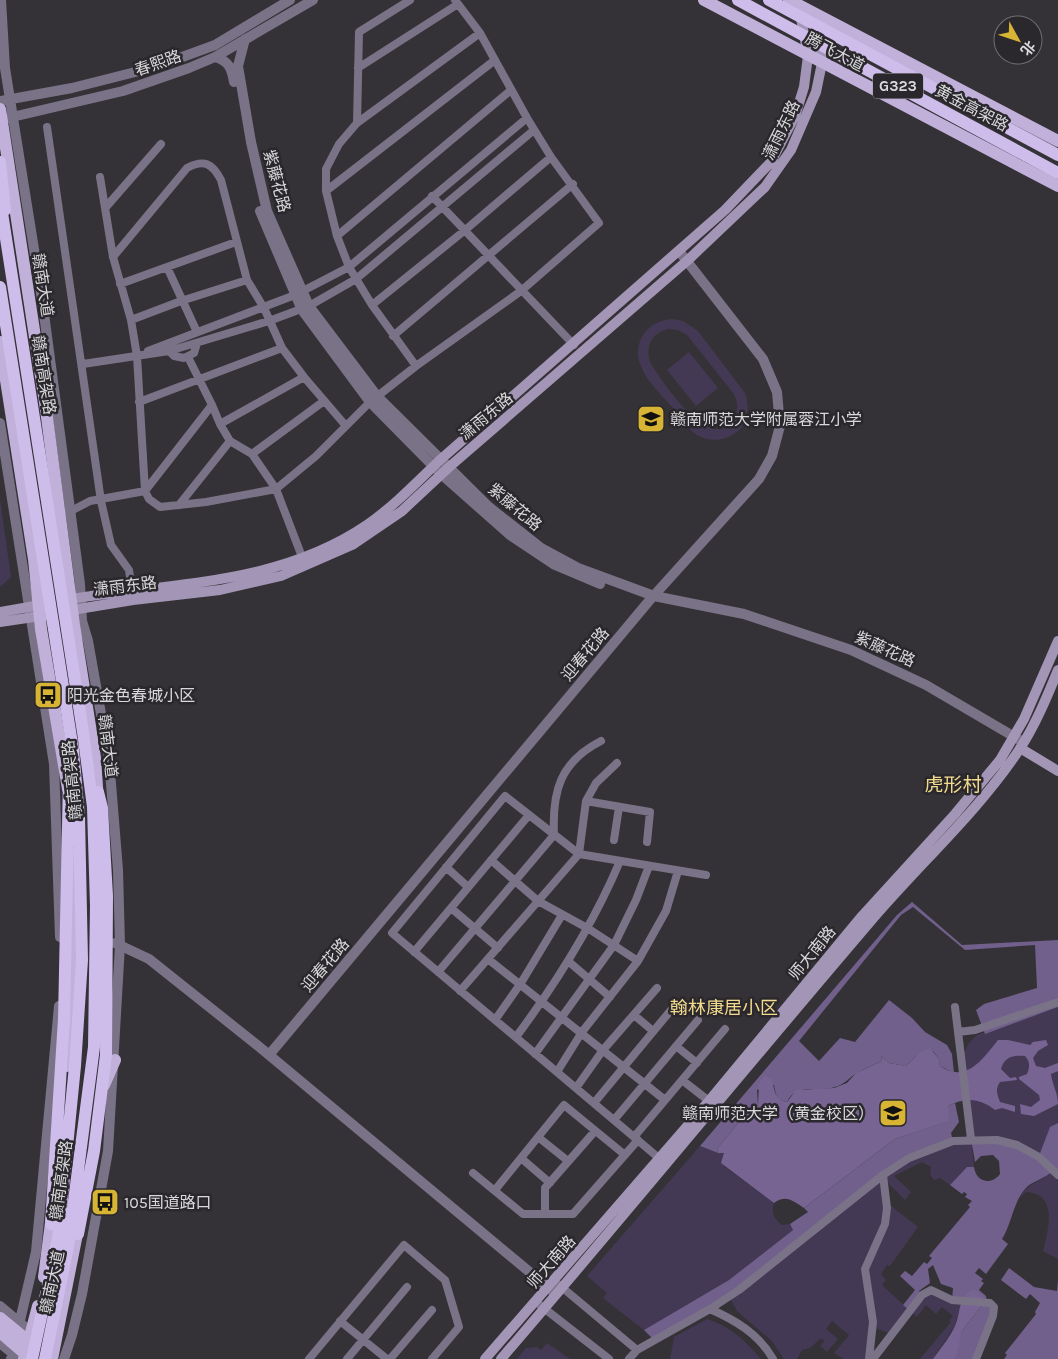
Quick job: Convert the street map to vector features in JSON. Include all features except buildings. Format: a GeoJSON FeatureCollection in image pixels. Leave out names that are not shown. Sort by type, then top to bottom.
{"type":"FeatureCollection","features":[{"type":"Feature","properties":{"kind":"highway","name":"黄金高架路"},"geometry":{"type":"LineString","coordinates":[[738,0],[1058,173]]}},
{"type":"Feature","properties":{"kind":"highway","name":"黄金高架路"},"geometry":{"type":"LineString","coordinates":[[769,0],[1058,155]]}},
{"type":"Feature","properties":{"kind":"highway"},"geometry":{"type":"LineString","coordinates":[[0,162],[10,262]]}},
{"type":"Feature","properties":{"kind":"highway","name":"赣南高架路"},"geometry":{"type":"LineString","coordinates":[[0,200],[77,734],[80,817],[82,960],[76,1047],[58,1238],[21,1356]]}},
{"type":"Feature","properties":{"kind":"highway","name":"赣南高架路"},"geometry":{"type":"LineString","coordinates":[[0,287],[77,734],[93,807],[96,906],[94,1047],[54,1358]]}},
{"type":"Feature","properties":{"kind":"highway"},"geometry":{"type":"LineString","coordinates":[[51,1224],[64,1019],[66,841],[77,734]]}},
{"type":"Feature","properties":{"kind":"highway"},"geometry":{"type":"LineString","coordinates":[[77,734],[102,808],[107,896],[106,1055],[94,1151],[78,1234]]}},
{"type":"Feature","properties":{"kind":"main road","name":"腾飞大道"},"geometry":{"type":"LineString","coordinates":[[704,0],[1058,186]]}},
{"type":"Feature","properties":{"kind":"main road","name":"腾飞大道"},"geometry":{"type":"LineString","coordinates":[[794,2],[1058,141]]}},
{"type":"Feature","properties":{"kind":"main road","name":"潇雨东路"},"geometry":{"type":"LineString","coordinates":[[76,604],[236,588],[281,576],[366,526],[396,504],[437,463],[574,345],[725,210],[771,162],[795,116],[804,87],[808,56],[794,2]]}},
{"type":"Feature","properties":{"kind":"main road","name":"潇雨东路"},"geometry":{"type":"LineString","coordinates":[[0,622],[35,611],[132,591],[234,579],[304,562],[371,533],[402,511],[445,471],[735,218],[780,168],[805,121],[816,92],[822,63],[815,14]]}},
{"type":"Feature","properties":{"kind":"main road","name":"赣南大道"},"geometry":{"type":"LineString","coordinates":[[4,116],[76,604],[94,758],[103,871],[104,936],[97,1101],[78,1234],[54,1358]]}},
{"type":"Feature","properties":{"kind":"main road","name":"赣南大道"},"geometry":{"type":"LineString","coordinates":[[0,342],[34,559],[35,611],[72,820],[74,927],[72,1005],[65,1094],[46,1268],[29,1336],[21,1356]]}},
{"type":"Feature","properties":{"kind":"main road","name":"潇雨东路"},"geometry":{"type":"LineString","coordinates":[[0,612],[35,611]]}},
{"type":"Feature","properties":{"kind":"main road","name":"师大南路"},"geometry":{"type":"LineString","coordinates":[[555,1288],[862,916],[1017,743],[1058,641]]}},
{"type":"Feature","properties":{"kind":"main road","name":"师大南路"},"geometry":{"type":"LineString","coordinates":[[486,1359],[540,1305],[677,1154],[869,922],[963,820],[1017,743],[1058,670]]}},
{"type":"Feature","properties":{"kind":"main road"},"geometry":{"type":"LineString","coordinates":[[1017,743],[1058,763]]}},
{"type":"Feature","properties":{"kind":"main road"},"geometry":{"type":"LineString","coordinates":[[1017,743],[1058,771]]}},
{"type":"Feature","properties":{"kind":"main road"},"geometry":{"type":"LineString","coordinates":[[54,1056],[65,1094]]}},
{"type":"Feature","properties":{"kind":"main road"},"geometry":{"type":"LineString","coordinates":[[97,1101],[115,1060]]}},
{"type":"Feature","properties":{"kind":"main road","name":"师大南路"},"geometry":{"type":"LineString","coordinates":[[501,1359],[540,1305]]}},
{"type":"Feature","properties":{"kind":"main road"},"geometry":{"type":"LineString","coordinates":[[0,1318],[18,1327],[54,1358]]}},
{"type":"Feature","properties":{"kind":"main road"},"geometry":{"type":"LineString","coordinates":[[0,1332],[21,1356]]}},
{"type":"Feature","properties":{"kind":"street"},"geometry":{"type":"LineString","coordinates":[[0,0],[5,68],[10,98],[4,116],[42,299],[69,512],[76,604],[109,759],[118,870],[120,945],[115,1060],[108,1151],[82,1294],[72,1335],[54,1358]]}},
{"type":"Feature","properties":{"kind":"street","name":"春熙路"},"geometry":{"type":"LineString","coordinates":[[0,101],[72,88],[155,68],[215,45],[290,0]]}},
{"type":"Feature","properties":{"kind":"street","name":"春熙路"},"geometry":{"type":"LineString","coordinates":[[4,116],[123,91],[215,57],[313,0]]}},
{"type":"Feature","properties":{"kind":"street"},"geometry":{"type":"LineString","coordinates":[[357,124],[359,32],[410,0]]}},
{"type":"Feature","properties":{"kind":"street"},"geometry":{"type":"LineString","coordinates":[[100,177],[113,257],[131,320],[137,356],[145,491],[148,499],[160,507],[276,490],[316,456],[373,399],[521,291],[600,223],[573,184],[551,157],[480,33],[456,2],[358,68]]}},
{"type":"Feature","properties":{"kind":"street"},"geometry":{"type":"LineString","coordinates":[[416,366],[372,305],[349,267],[337,236],[326,191],[326,169],[339,144],[357,124],[480,33]]}},
{"type":"Feature","properties":{"kind":"street","name":"紫藤花路"},"geometry":{"type":"LineString","coordinates":[[245,38],[238,66],[253,151],[267,211],[306,308],[373,399],[445,471],[483,513],[537,554],[574,574],[651,599],[744,614],[827,640],[875,660],[926,685],[1017,743]]}},
{"type":"Feature","properties":{"kind":"street","name":"紫藤花路"},"geometry":{"type":"LineString","coordinates":[[215,57],[222,59],[232,68],[246,150],[260,212],[300,293]]}},
{"type":"Feature","properties":{"kind":"street"},"geometry":{"type":"LineString","coordinates":[[326,191],[495,60]]}},
{"type":"Feature","properties":{"kind":"street"},"geometry":{"type":"LineString","coordinates":[[337,236],[511,90]]}},
{"type":"Feature","properties":{"kind":"street"},"geometry":{"type":"LineString","coordinates":[[137,356],[300,293],[349,267],[527,118]]}},
{"type":"Feature","properties":{"kind":"street"},"geometry":{"type":"LineString","coordinates":[[47,127],[101,498],[111,545],[129,570],[132,591]]}},
{"type":"Feature","properties":{"kind":"street"},"geometry":{"type":"LineString","coordinates":[[83,364],[169,351],[306,308],[356,279],[534,130]]}},
{"type":"Feature","properties":{"kind":"street"},"geometry":{"type":"LineString","coordinates":[[106,208],[161,144]]}},
{"type":"Feature","properties":{"kind":"street"},"geometry":{"type":"LineString","coordinates":[[372,305],[464,231],[551,157]]}},
{"type":"Feature","properties":{"kind":"street"},"geometry":{"type":"LineString","coordinates":[[113,257],[177,177],[197,162],[212,167],[221,180],[247,280],[264,308],[282,348],[346,426]]}},
{"type":"Feature","properties":{"kind":"street"},"geometry":{"type":"LineString","coordinates":[[393,336],[573,184]]}},
{"type":"Feature","properties":{"kind":"street"},"geometry":{"type":"LineString","coordinates":[[432,196],[488,257],[574,345]]}},
{"type":"Feature","properties":{"kind":"street"},"geometry":{"type":"LineString","coordinates":[[120,284],[236,242]]}},
{"type":"Feature","properties":{"kind":"street","name":"迎春花路"},"geometry":{"type":"LineString","coordinates":[[269,1055],[651,599],[759,479],[772,456],[780,426],[777,392],[763,359],[688,260],[679,251]]}},
{"type":"Feature","properties":{"kind":"street"},"geometry":{"type":"LineString","coordinates":[[167,267],[181,301],[197,332]]}},
{"type":"Feature","properties":{"kind":"street"},"geometry":{"type":"LineString","coordinates":[[131,320],[181,301],[247,280]]}},
{"type":"Feature","properties":{"kind":"street"},"geometry":{"type":"LineString","coordinates":[[169,351],[177,358],[188,357],[196,350],[197,343]]}},
{"type":"Feature","properties":{"kind":"street"},"geometry":{"type":"LineString","coordinates":[[139,402],[282,348]]}},
{"type":"Feature","properties":{"kind":"street"},"geometry":{"type":"LineString","coordinates":[[188,357],[230,441],[252,454],[276,490],[304,562]]}},
{"type":"Feature","properties":{"kind":"street"},"geometry":{"type":"LineString","coordinates":[[220,424],[304,377]]}},
{"type":"Feature","properties":{"kind":"street"},"geometry":{"type":"LineString","coordinates":[[252,454],[324,401]]}},
{"type":"Feature","properties":{"kind":"street"},"geometry":{"type":"LineString","coordinates":[[69,512],[90,501],[145,491],[212,405]]}},
{"type":"Feature","properties":{"kind":"street"},"geometry":{"type":"LineString","coordinates":[[0,424],[35,611],[54,764],[60,927],[59,1005],[36,1252],[18,1327],[21,1356]]}},
{"type":"Feature","properties":{"kind":"street"},"geometry":{"type":"LineString","coordinates":[[179,505],[230,441]]}},
{"type":"Feature","properties":{"kind":"street"},"geometry":{"type":"LineString","coordinates":[[438,972],[554,835],[553,806],[561,777],[582,750],[601,741]]}},
{"type":"Feature","properties":{"kind":"street"},"geometry":{"type":"LineString","coordinates":[[460,991],[579,854],[586,801],[596,783],[617,763]]}},
{"type":"Feature","properties":{"kind":"street"},"geometry":{"type":"LineString","coordinates":[[660,1160],[392,933],[505,796],[579,854],[706,875]]}},
{"type":"Feature","properties":{"kind":"street"},"geometry":{"type":"LineString","coordinates":[[586,801],[650,812],[647,842]]}},
{"type":"Feature","properties":{"kind":"street"},"geometry":{"type":"LineString","coordinates":[[614,840],[619,807]]}},
{"type":"Feature","properties":{"kind":"street"},"geometry":{"type":"LineString","coordinates":[[414,952],[529,815]]}},
{"type":"Feature","properties":{"kind":"street"},"geometry":{"type":"LineString","coordinates":[[491,860],[538,901],[589,929],[638,961]]}},
{"type":"Feature","properties":{"kind":"street"},"geometry":{"type":"LineString","coordinates":[[516,1037],[589,929],[620,861]]}},
{"type":"Feature","properties":{"kind":"street"},"geometry":{"type":"LineString","coordinates":[[535,1054],[614,945],[636,900],[649,866]]}},
{"type":"Feature","properties":{"kind":"street"},"geometry":{"type":"LineString","coordinates":[[446,868],[468,887]]}},
{"type":"Feature","properties":{"kind":"street"},"geometry":{"type":"LineString","coordinates":[[557,1072],[582,1032],[638,961],[666,911],[678,871]]}},
{"type":"Feature","properties":{"kind":"street"},"geometry":{"type":"LineString","coordinates":[[451,908],[498,948]]}},
{"type":"Feature","properties":{"kind":"street"},"geometry":{"type":"LineString","coordinates":[[495,1020],[521,983],[562,915]]}},
{"type":"Feature","properties":{"kind":"street"},"geometry":{"type":"LineString","coordinates":[[104,936],[149,959],[555,1288],[637,1350]]}},
{"type":"Feature","properties":{"kind":"street"},"geometry":{"type":"LineString","coordinates":[[488,959],[521,983],[665,1100]]}},
{"type":"Feature","properties":{"kind":"street"},"geometry":{"type":"LineString","coordinates":[[568,961],[610,997]]}},
{"type":"Feature","properties":{"kind":"street"},"geometry":{"type":"LineString","coordinates":[[576,1088],[604,1050],[657,988]]}},
{"type":"Feature","properties":{"kind":"street"},"geometry":{"type":"LineString","coordinates":[[958,1032],[975,1030],[1058,1002]]}},
{"type":"Feature","properties":{"kind":"street"},"geometry":{"type":"LineString","coordinates":[[594,1103],[676,1004]]}},
{"type":"Feature","properties":{"kind":"street"},"geometry":{"type":"LineString","coordinates":[[955,1007],[971,1139]]}},
{"type":"Feature","properties":{"kind":"street"},"geometry":{"type":"LineString","coordinates":[[634,1015],[653,1032]]}},
{"type":"Feature","properties":{"kind":"street"},"geometry":{"type":"LineString","coordinates":[[614,1120],[698,1020]]}},
{"type":"Feature","properties":{"kind":"street"},"geometry":{"type":"LineString","coordinates":[[473,1173],[523,1214],[573,1214],[625,1155],[665,1100],[725,1029]]}},
{"type":"Feature","properties":{"kind":"street"},"geometry":{"type":"LineString","coordinates":[[676,1046],[696,1062]]}},
{"type":"Feature","properties":{"kind":"street"},"geometry":{"type":"LineString","coordinates":[[682,1080],[709,1102]]}},
{"type":"Feature","properties":{"kind":"street"},"geometry":{"type":"LineString","coordinates":[[494,1190],[564,1104],[625,1155]]}},
{"type":"Feature","properties":{"kind":"street"},"geometry":{"type":"LineString","coordinates":[[545,1214],[545,1188],[595,1131]]}},
{"type":"Feature","properties":{"kind":"street"},"geometry":{"type":"LineString","coordinates":[[538,1137],[568,1161]]}},
{"type":"Feature","properties":{"kind":"street"},"geometry":{"type":"LineString","coordinates":[[630,1359],[637,1350],[710,1309],[738,1290],[883,1175],[908,1158],[953,1141],[971,1139],[997,1140],[1017,1145],[1039,1157],[1058,1175]]}},
{"type":"Feature","properties":{"kind":"street"},"geometry":{"type":"LineString","coordinates":[[521,1158],[550,1183]]}},
{"type":"Feature","properties":{"kind":"street"},"geometry":{"type":"LineString","coordinates":[[869,1359],[874,1322],[865,1269],[885,1224],[887,1208],[883,1175]]}},
{"type":"Feature","properties":{"kind":"street"},"geometry":{"type":"LineString","coordinates":[[309,1359],[404,1245],[444,1280],[459,1327],[432,1359]]}},
{"type":"Feature","properties":{"kind":"street"},"geometry":{"type":"LineString","coordinates":[[347,1359],[407,1287]]}},
{"type":"Feature","properties":{"kind":"street"},"geometry":{"type":"LineString","coordinates":[[873,1359],[922,1296],[930,1290],[952,1300],[990,1303],[994,1307],[993,1316],[976,1359]]}},
{"type":"Feature","properties":{"kind":"street"},"geometry":{"type":"LineString","coordinates":[[540,1305],[610,1359]]}},
{"type":"Feature","properties":{"kind":"street"},"geometry":{"type":"LineString","coordinates":[[0,1306],[18,1327]]}},
{"type":"Feature","properties":{"kind":"street"},"geometry":{"type":"LineString","coordinates":[[710,1309],[733,1319],[748,1330],[767,1348],[773,1359]]}},
{"type":"Feature","properties":{"kind":"street"},"geometry":{"type":"LineString","coordinates":[[340,1321],[389,1359],[432,1310]]}},
{"type":"Feature","properties":{"kind":"street"},"geometry":{"type":"LineString","coordinates":[[0,1343],[21,1356]]}},
{"type":"Feature","properties":{"kind":"shaded area"},"geometry":{"type":"Polygon","coordinates":[[[668,320],[683,321],[698,331],[745,393],[748,407],[747,416],[740,429],[732,435],[712,440],[697,435],[685,424],[645,374],[640,365],[638,355],[643,335],[648,328],[668,320]],[[668,329],[653,338],[648,352],[651,364],[676,399],[688,412],[700,422],[712,428],[723,428],[733,420],[737,411],[734,394],[687,335],[678,330],[668,329]]]}},
{"type":"Feature","properties":{"kind":"shaded area"},"geometry":{"type":"Polygon","coordinates":[[[689,352],[718,388],[696,406],[667,370],[689,352]]]}},
{"type":"Feature","properties":{"kind":"shaded area"},"geometry":{"type":"Polygon","coordinates":[[[0,499],[11,577],[0,587],[0,499]]]}},
{"type":"Feature","properties":{"kind":"shaded area"},"geometry":{"type":"Polygon","coordinates":[[[912,902],[962,945],[1058,940],[1058,1007],[985,1034],[976,1010],[984,1004],[1037,988],[1035,945],[965,950],[913,907],[901,915],[799,1041],[819,1061],[840,1038],[855,1042],[889,1000],[912,1018],[925,1032],[947,1045],[952,1054],[954,1073],[940,1066],[939,1059],[933,1051],[916,1056],[906,1066],[889,1063],[881,1056],[882,1061],[860,1071],[839,1086],[828,1089],[802,1090],[791,1096],[787,1102],[777,1096],[774,1085],[757,1090],[758,1105],[753,1111],[746,1113],[717,1149],[718,1153],[700,1146],[897,915],[912,902]]]}},
{"type":"Feature","properties":{"kind":"shaded area"},"geometry":{"type":"Polygon","coordinates":[[[1058,1007],[1058,1123],[1050,1128],[1039,1157],[971,1140],[974,1167],[967,1167],[950,1185],[940,1178],[934,1180],[930,1174],[931,1167],[922,1162],[894,1176],[911,1192],[905,1200],[887,1182],[890,1205],[918,1227],[890,1266],[887,1265],[881,1274],[886,1280],[882,1285],[910,1311],[891,1334],[873,1327],[869,1359],[844,1359],[834,1353],[849,1335],[832,1321],[826,1329],[838,1339],[827,1352],[820,1346],[825,1340],[820,1339],[810,1348],[802,1350],[797,1359],[784,1359],[772,1341],[737,1311],[729,1296],[909,1158],[971,1139],[961,1058],[969,1043],[977,1035],[1058,1007]]]}},
{"type":"Feature","properties":{"kind":"shaded area"},"geometry":{"type":"Polygon","coordinates":[[[998,1040],[1008,1040],[1030,1045],[1033,1042],[1046,1040],[1048,1045],[1038,1051],[1033,1058],[1036,1066],[1045,1068],[1058,1063],[1058,1071],[1051,1074],[1058,1104],[1034,1116],[1021,1114],[1020,1104],[1031,1107],[1040,1100],[1039,1095],[1019,1079],[1019,1077],[1027,1074],[1029,1064],[1027,1058],[1021,1056],[1007,1059],[1001,1069],[1010,1078],[1016,1077],[1017,1080],[1000,1082],[997,1092],[1000,1102],[1015,1106],[1015,1112],[1002,1108],[995,1110],[984,1103],[972,1100],[954,1103],[948,1106],[949,1121],[895,1139],[804,1208],[786,1199],[778,1200],[774,1203],[721,1163],[724,1153],[718,1153],[717,1149],[746,1113],[753,1111],[758,1105],[759,1083],[765,1076],[771,1078],[777,1096],[787,1102],[796,1090],[834,1088],[847,1083],[856,1073],[882,1061],[881,1056],[889,1063],[906,1066],[919,1053],[930,1048],[939,1059],[940,1066],[949,1071],[966,1071],[980,1061],[998,1040]]]}},
{"type":"Feature","properties":{"kind":"shaded area"},"geometry":{"type":"Polygon","coordinates":[[[955,1103],[959,1122],[951,1133],[953,1141],[909,1158],[739,1290],[654,1340],[644,1330],[729,1280],[793,1230],[790,1224],[808,1212],[804,1208],[895,1139],[948,1121],[948,1106],[955,1103]]]}},
{"type":"Feature","properties":{"kind":"shaded area"},"geometry":{"type":"Polygon","coordinates":[[[1058,1123],[1058,1175],[1054,1170],[1025,1189],[1018,1200],[1002,1239],[1008,1244],[986,1274],[979,1268],[975,1273],[983,1279],[981,1281],[984,1283],[979,1290],[986,1296],[987,1303],[994,1307],[976,1359],[954,1359],[962,1331],[982,1305],[952,1300],[953,1288],[941,1284],[933,1265],[928,1269],[930,1283],[919,1291],[922,1295],[910,1311],[903,1305],[915,1290],[900,1276],[905,1271],[912,1276],[924,1262],[927,1264],[932,1258],[929,1256],[970,1207],[968,1205],[972,1201],[965,1197],[967,1194],[964,1192],[962,1194],[950,1185],[967,1167],[974,1167],[975,1172],[984,1181],[992,1180],[1000,1174],[999,1161],[993,1155],[981,1156],[975,1162],[971,1139],[997,1140],[1039,1156],[1050,1127],[1058,1123]]]}},
{"type":"Feature","properties":{"kind":"shaded area"},"geometry":{"type":"Polygon","coordinates":[[[700,1146],[718,1153],[724,1153],[724,1166],[774,1203],[773,1213],[775,1218],[782,1225],[790,1224],[793,1230],[729,1280],[644,1330],[603,1298],[607,1293],[587,1276],[700,1146]]]}},
{"type":"Feature","properties":{"kind":"shaded area"},"geometry":{"type":"Polygon","coordinates":[[[1054,1169],[1058,1175],[1058,1259],[1043,1251],[1049,1222],[1047,1205],[1036,1194],[1026,1192],[1019,1198],[1027,1188],[1054,1169]]]}},
{"type":"Feature","properties":{"kind":"shaded area"},"geometry":{"type":"Polygon","coordinates":[[[1009,1268],[1034,1287],[1057,1291],[1058,1280],[1058,1359],[1004,1359],[1007,1355],[1005,1353],[1036,1314],[1035,1312],[1040,1303],[1030,1294],[1026,1299],[1001,1280],[1009,1268]]]}},
{"type":"Feature","properties":{"kind":"shaded area"},"geometry":{"type":"Polygon","coordinates":[[[974,1289],[983,1296],[982,1305],[962,1331],[956,1357],[954,1359],[933,1359],[955,1326],[965,1295],[974,1289]]]}},
{"type":"Feature","properties":{"kind":"shaded area"},"geometry":{"type":"Polygon","coordinates":[[[931,1290],[962,1300],[955,1326],[933,1359],[920,1359],[951,1322],[949,1321],[953,1316],[942,1307],[936,1314],[926,1305],[917,1317],[910,1311],[931,1290]]]}},
{"type":"Feature","properties":{"kind":"shaded area"},"geometry":{"type":"Polygon","coordinates":[[[707,1319],[737,1335],[761,1359],[670,1359],[674,1337],[707,1319]]]}},
{"type":"Feature","properties":{"kind":"shaded area"},"geometry":{"type":"Polygon","coordinates":[[[547,1343],[570,1359],[517,1359],[526,1348],[537,1347],[541,1350],[547,1343]]]}},
{"type":"Feature","properties":{"kind":"place","name":"赣南师范大学附属蓉江小学"},"geometry":{"type":"Point","coordinates":[651,419]}},
{"type":"Feature","properties":{"kind":"place","name":"阳光金色春城小区"},"geometry":{"type":"Point","coordinates":[48,695]}},
{"type":"Feature","properties":{"kind":"place","name":"赣南师范大学（黄金校区）"},"geometry":{"type":"Point","coordinates":[893,1113]}},
{"type":"Feature","properties":{"kind":"place","name":"105国道路口"},"geometry":{"type":"Point","coordinates":[105,1202]}},
{"type":"Feature","properties":{"kind":"district","name":"虎形村"},"geometry":{"type":"Point","coordinates":[953,785]}},
{"type":"Feature","properties":{"kind":"district","name":"翰林康居小区"},"geometry":{"type":"Point","coordinates":[724,1008]}}]}
